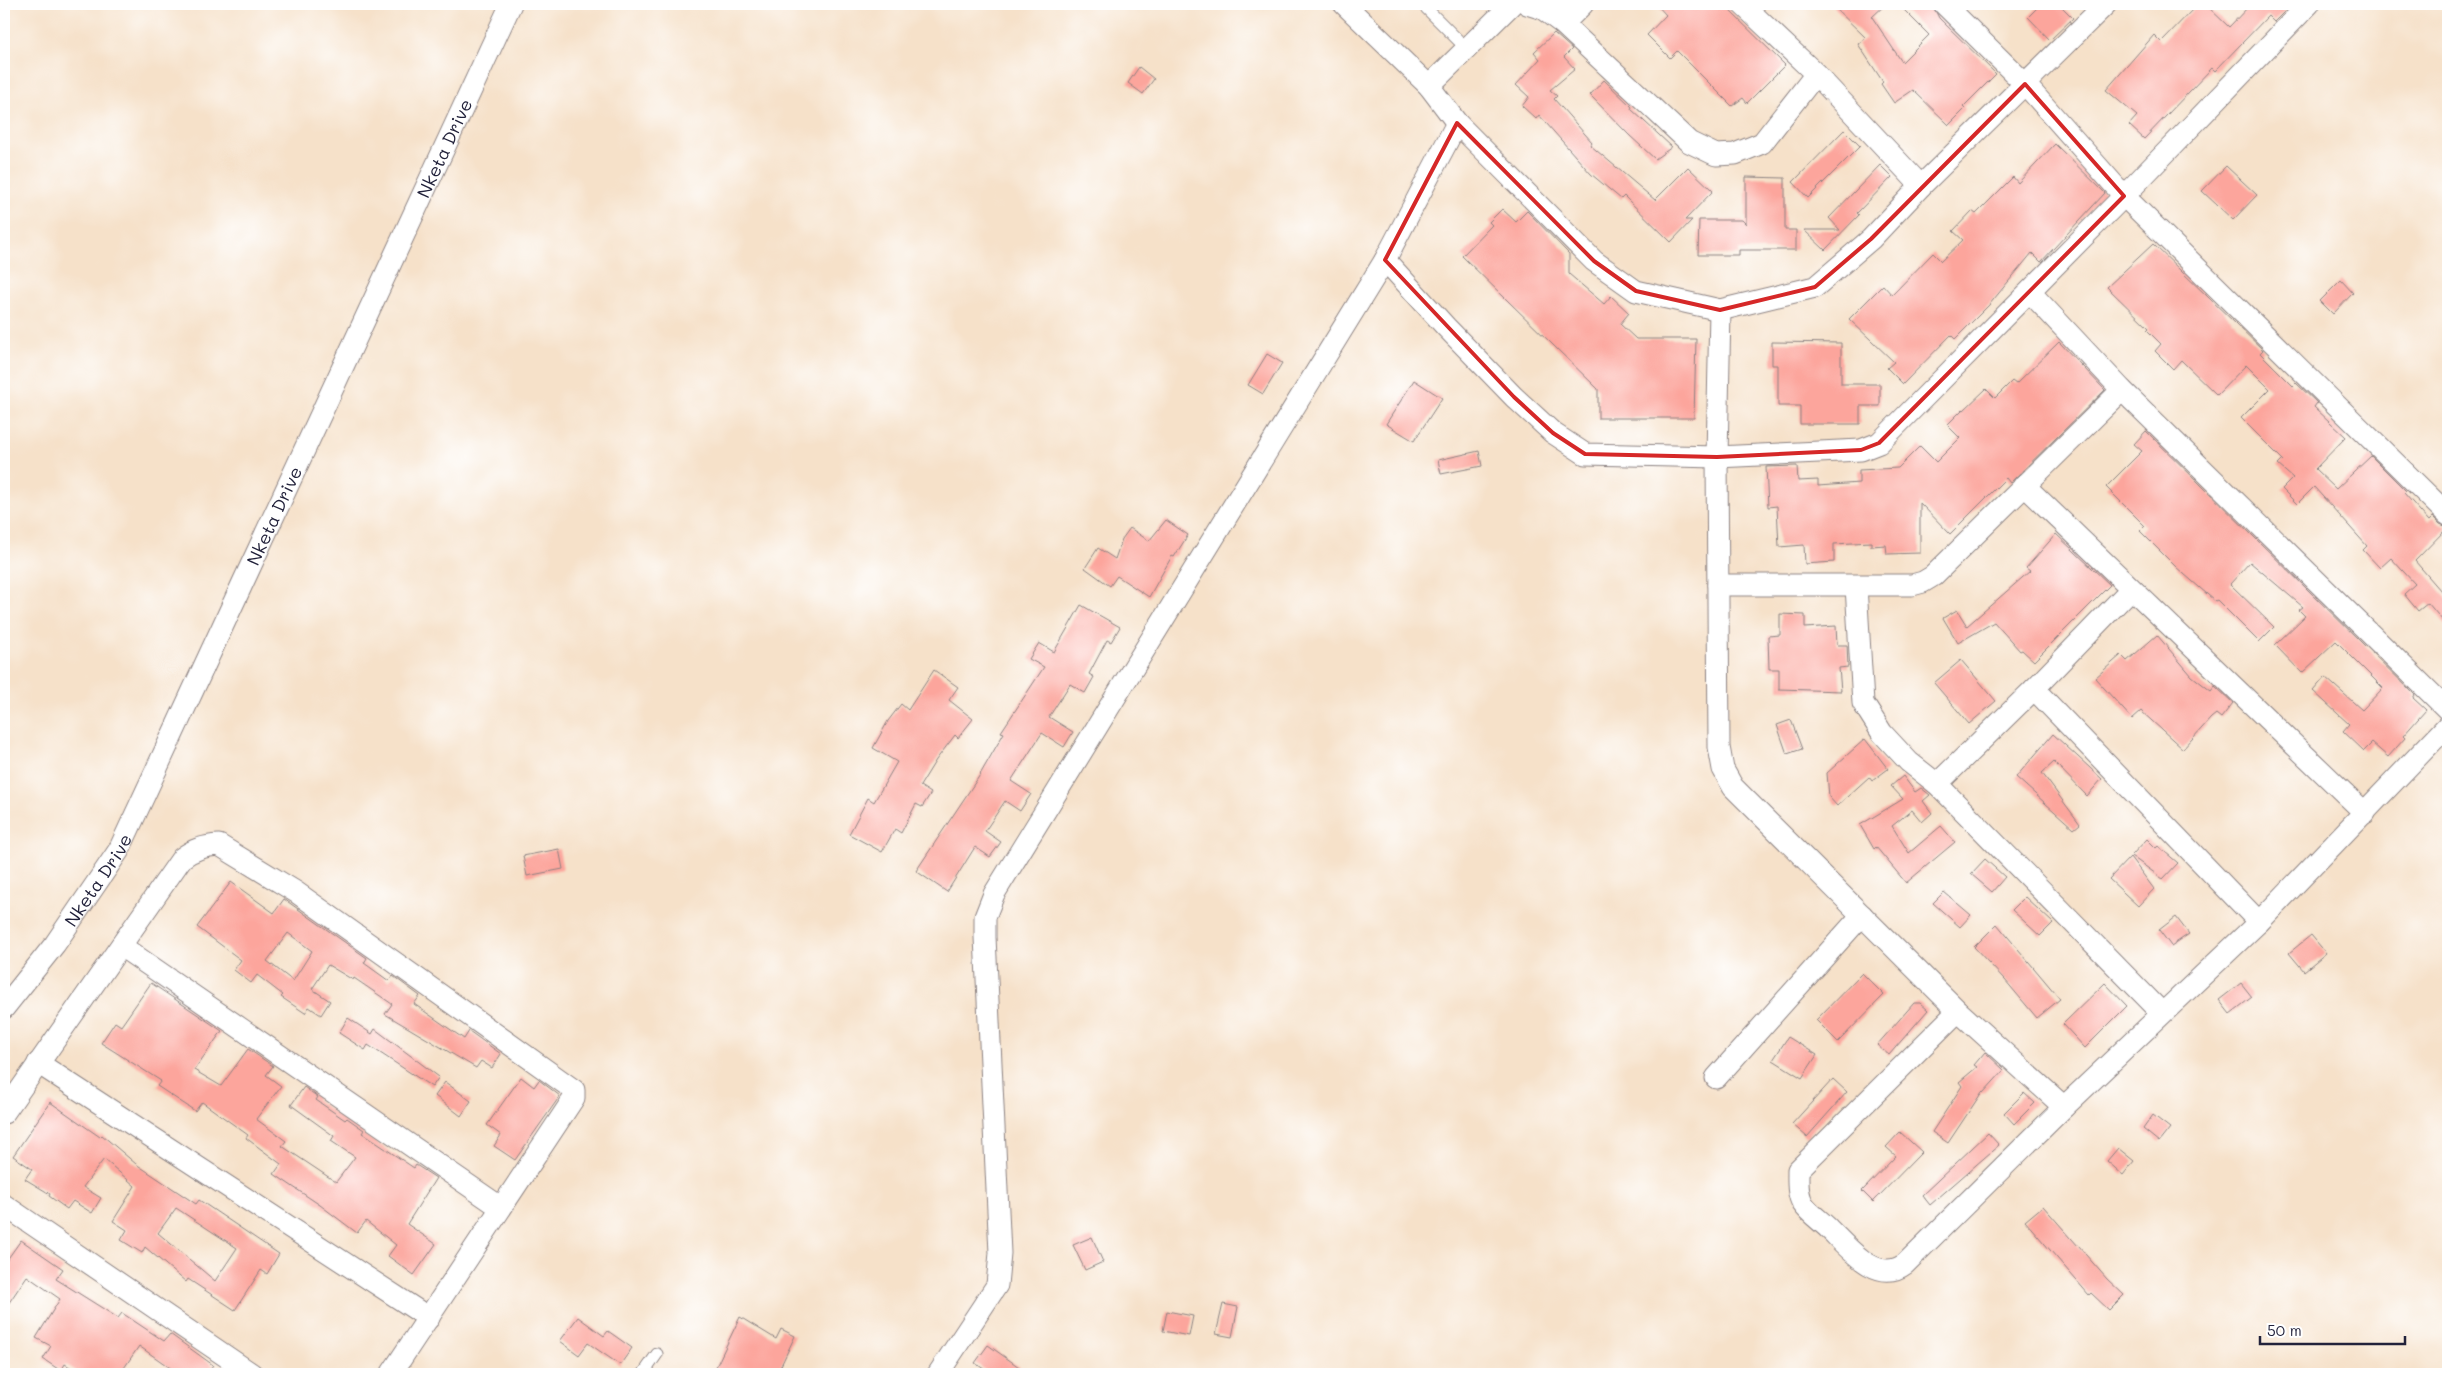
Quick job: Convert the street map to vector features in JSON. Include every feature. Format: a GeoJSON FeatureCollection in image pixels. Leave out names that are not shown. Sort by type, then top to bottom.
{"type":"FeatureCollection","features":[{"type":"Feature","properties":{"kind":"street","name":"Nketa Drive"},"geometry":{"type":"LineString","coordinates":[[4,1008],[55,944],[87,900],[119,850],[511,4]]}},
{"type":"Feature","properties":{"kind":"street"},"geometry":{"type":"LineString","coordinates":[[1344,4],[1429,86],[1457,123],[1594,261],[1636,291],[1720,310],[1815,287],[1870,240],[1921,186],[2106,4]]}},
{"type":"Feature","properties":{"kind":"street"},"geometry":{"type":"LineString","coordinates":[[1429,86],[1512,4]]}},
{"type":"Feature","properties":{"kind":"street"},"geometry":{"type":"LineString","coordinates":[[1527,4],[1543,9],[1563,24],[1689,142],[1716,155],[1735,154],[1762,143],[1816,74]]}},
{"type":"Feature","properties":{"kind":"street"},"geometry":{"type":"LineString","coordinates":[[1563,24],[1583,4]]}},
{"type":"Feature","properties":{"kind":"street"},"geometry":{"type":"LineString","coordinates":[[1742,4],[1816,74],[1921,186]]}},
{"type":"Feature","properties":{"kind":"street"},"geometry":{"type":"LineString","coordinates":[[1944,4],[2025,84],[2124,196],[2448,515]]}},
{"type":"Feature","properties":{"kind":"street"},"geometry":{"type":"LineString","coordinates":[[1385,260],[1514,396],[1570,446],[1585,454],[1603,456],[1717,457],[1861,450],[1879,443],[2030,292],[2309,4]]}},
{"type":"Feature","properties":{"kind":"street"},"geometry":{"type":"LineString","coordinates":[[938,1374],[997,1285],[1000,1253],[985,937],[985,917],[994,894],[1385,260],[1457,123]]}},
{"type":"Feature","properties":{"kind":"street"},"geometry":{"type":"LineString","coordinates":[[2030,292],[2122,390],[2448,710]]}},
{"type":"Feature","properties":{"kind":"street"},"geometry":{"type":"LineString","coordinates":[[1720,310],[1717,457],[1719,747],[1723,769],[1733,787],[1958,1011],[2064,1107]]}},
{"type":"Feature","properties":{"kind":"street"},"geometry":{"type":"LineString","coordinates":[[1718,585],[1856,586],[1912,585],[1923,582],[1933,576],[2122,390]]}},
{"type":"Feature","properties":{"kind":"street"},"geometry":{"type":"LineString","coordinates":[[2024,485],[2365,813]]}},
{"type":"Feature","properties":{"kind":"street"},"geometry":{"type":"LineString","coordinates":[[1856,586],[1863,703],[1882,733],[1908,762],[1937,784],[2162,1013]]}},
{"type":"Feature","properties":{"kind":"street"},"geometry":{"type":"LineString","coordinates":[[1937,784],[2131,590]]}},
{"type":"Feature","properties":{"kind":"street"},"geometry":{"type":"LineString","coordinates":[[2034,689],[2259,922]]}},
{"type":"Feature","properties":{"kind":"street"},"geometry":{"type":"LineString","coordinates":[[1958,1011],[1798,1170],[1798,1188],[1803,1204],[1864,1262],[1884,1270],[1898,1269],[1905,1264],[2064,1107],[2259,922],[2448,725]]}},
{"type":"Feature","properties":{"kind":"street"},"geometry":{"type":"LineString","coordinates":[[4,1113],[182,858],[199,848],[219,845],[296,892],[574,1090],[574,1098],[390,1374]]}},
{"type":"Feature","properties":{"kind":"street"},"geometry":{"type":"LineString","coordinates":[[1716,1078],[1862,915]]}},
{"type":"Feature","properties":{"kind":"street"},"geometry":{"type":"LineString","coordinates":[[122,946],[500,1207]]}},
{"type":"Feature","properties":{"kind":"street"},"geometry":{"type":"LineString","coordinates":[[38,1063],[429,1318]]}},
{"type":"Feature","properties":{"kind":"street"},"geometry":{"type":"LineString","coordinates":[[4,1205],[252,1374]]}},
{"type":"Feature","properties":{"kind":"lane"},"geometry":{"type":"LineString","coordinates":[[1422,4],[1467,49]]}},
{"type":"Feature","properties":{"kind":"lane"},"geometry":{"type":"LineString","coordinates":[[643,1374],[657,1354]]}},
{"type":"Feature","properties":{"kind":"highlighted area"},"geometry":{"type":"Polygon","coordinates":[[[2025,84],[2124,196],[1879,443],[1861,450],[1717,457],[1585,454],[1553,433],[1514,397],[1385,260],[1457,123],[1594,261],[1636,291],[1720,310],[1815,287],[1871,239],[2025,84]]]}},
{"type":"Feature","properties":{"kind":"building"},"geometry":{"type":"Polygon","coordinates":[[[1656,4],[1723,4],[1785,65],[1747,103],[1743,98],[1732,106],[1677,51],[1670,58],[1647,35],[1666,15],[1656,4]]]}},
{"type":"Feature","properties":{"kind":"building"},"geometry":{"type":"Polygon","coordinates":[[[1831,4],[1886,4],[1872,17],[1902,62],[1929,35],[1898,4],[1932,4],[1939,18],[1996,74],[1963,107],[1965,109],[1949,125],[1913,90],[1894,103],[1881,84],[1883,82],[1858,44],[1866,38],[1831,4]]]}},
{"type":"Feature","properties":{"kind":"building"},"geometry":{"type":"Polygon","coordinates":[[[2041,4],[2059,4],[2073,18],[2050,40],[2028,17],[2041,4]]]}},
{"type":"Feature","properties":{"kind":"building"},"geometry":{"type":"Polygon","coordinates":[[[2198,4],[2205,4],[2229,27],[2251,4],[2292,4],[2274,22],[2268,16],[2215,71],[2212,68],[2144,139],[2129,125],[2137,116],[2106,90],[2154,35],[2161,42],[2198,4]]]}},
{"type":"Feature","properties":{"kind":"building"},"geometry":{"type":"Polygon","coordinates":[[[1554,33],[1572,49],[1564,57],[1575,69],[1550,90],[1557,96],[1554,99],[1592,142],[1590,145],[1655,200],[1688,167],[1713,191],[1685,220],[1692,220],[1671,242],[1624,196],[1621,199],[1591,174],[1539,115],[1536,119],[1522,106],[1529,97],[1516,85],[1540,59],[1534,52],[1554,33]]]}},
{"type":"Feature","properties":{"kind":"building"},"geometry":{"type":"Polygon","coordinates":[[[1139,67],[1154,79],[1143,94],[1128,83],[1139,67]]]}},
{"type":"Feature","properties":{"kind":"building"},"geometry":{"type":"Polygon","coordinates":[[[1604,80],[1632,107],[1631,109],[1672,147],[1655,159],[1629,135],[1590,95],[1604,80]]]}},
{"type":"Feature","properties":{"kind":"building"},"geometry":{"type":"Polygon","coordinates":[[[1844,130],[1860,146],[1808,198],[1793,182],[1844,130]]]}},
{"type":"Feature","properties":{"kind":"building"},"geometry":{"type":"Polygon","coordinates":[[[2055,144],[2105,193],[2041,262],[2032,253],[1989,305],[1955,339],[1951,335],[1903,384],[1887,368],[1894,362],[1849,319],[1883,285],[1892,295],[1933,253],[1941,261],[1963,240],[1953,231],[1972,211],[1976,214],[2013,177],[2018,183],[2055,144]]]}},
{"type":"Feature","properties":{"kind":"building"},"geometry":{"type":"Polygon","coordinates":[[[1880,165],[1892,177],[1825,250],[1804,230],[1840,230],[1829,218],[1880,165]]]}},
{"type":"Feature","properties":{"kind":"building"},"geometry":{"type":"Polygon","coordinates":[[[2226,166],[2257,195],[2233,220],[2202,191],[2226,166]]]}},
{"type":"Feature","properties":{"kind":"building"},"geometry":{"type":"Polygon","coordinates":[[[1746,177],[1785,178],[1785,230],[1796,230],[1796,250],[1739,250],[1739,255],[1698,255],[1699,220],[1742,220],[1746,224],[1746,177]]]}},
{"type":"Feature","properties":{"kind":"building"},"geometry":{"type":"Polygon","coordinates":[[[1502,209],[1516,222],[1527,211],[1569,254],[1569,274],[1604,304],[1611,296],[1629,313],[1620,324],[1636,339],[1696,339],[1694,418],[1598,418],[1598,389],[1462,256],[1492,225],[1489,222],[1502,209]]]}},
{"type":"Feature","properties":{"kind":"building"},"geometry":{"type":"Polygon","coordinates":[[[2153,244],[2263,350],[2260,353],[2293,386],[2296,383],[2317,403],[2314,407],[2346,437],[2315,469],[2336,489],[2371,456],[2406,491],[2404,493],[2429,521],[2433,517],[2440,524],[2448,527],[2415,561],[2448,599],[2448,627],[2428,603],[2418,611],[2404,594],[2415,584],[2391,558],[2380,568],[2363,550],[2367,546],[2314,487],[2297,504],[2282,489],[2293,478],[2278,465],[2283,460],[2241,418],[2270,389],[2246,365],[2217,395],[2181,360],[2173,369],[2155,351],[2161,344],[2147,330],[2149,328],[2107,287],[2153,244]]]}},
{"type":"Feature","properties":{"kind":"building"},"geometry":{"type":"Polygon","coordinates":[[[2341,280],[2353,293],[2333,314],[2320,301],[2341,280]]]}},
{"type":"Feature","properties":{"kind":"building"},"geometry":{"type":"Polygon","coordinates":[[[1772,342],[1841,343],[1841,384],[1880,384],[1880,406],[1860,406],[1860,424],[1800,424],[1800,406],[1778,406],[1778,365],[1772,365],[1772,342]]]}},
{"type":"Feature","properties":{"kind":"building"},"geometry":{"type":"Polygon","coordinates":[[[2059,342],[2105,390],[2010,483],[2006,478],[1950,534],[1920,503],[1920,553],[1887,554],[1886,545],[1871,546],[1871,542],[1834,544],[1834,562],[1805,564],[1804,545],[1779,547],[1777,506],[1768,507],[1766,467],[1797,466],[1798,481],[1818,480],[1818,486],[1859,483],[1859,470],[1898,468],[1920,446],[1936,462],[1960,438],[1947,425],[1963,409],[1986,389],[1995,398],[2012,381],[2016,384],[2059,342]]]}},
{"type":"Feature","properties":{"kind":"building"},"geometry":{"type":"Polygon","coordinates":[[[1267,354],[1282,363],[1263,394],[1248,385],[1267,354]]]}},
{"type":"Feature","properties":{"kind":"building"},"geometry":{"type":"Polygon","coordinates":[[[1414,380],[1442,398],[1414,441],[1386,424],[1414,380]]]}},
{"type":"Feature","properties":{"kind":"building"},"geometry":{"type":"Polygon","coordinates":[[[2146,431],[2415,695],[2413,698],[2426,710],[2403,736],[2405,738],[2388,757],[2372,743],[2364,751],[2343,731],[2349,724],[2313,691],[2325,677],[2362,710],[2383,688],[2336,641],[2302,673],[2275,645],[2305,616],[2299,610],[2303,607],[2250,562],[2230,584],[2274,627],[2259,642],[2217,600],[2215,601],[2176,567],[2140,531],[2145,526],[2106,487],[2142,451],[2134,444],[2146,431]]]}},
{"type":"Feature","properties":{"kind":"building"},"geometry":{"type":"Polygon","coordinates":[[[1479,451],[1482,466],[1441,474],[1438,460],[1479,451]]]}},
{"type":"Feature","properties":{"kind":"building"},"geometry":{"type":"Polygon","coordinates":[[[1166,520],[1188,535],[1174,557],[1172,556],[1149,597],[1117,576],[1110,586],[1085,568],[1098,548],[1115,559],[1122,539],[1130,528],[1149,541],[1166,520]]]}},
{"type":"Feature","properties":{"kind":"building"},"geometry":{"type":"Polygon","coordinates":[[[2056,534],[2110,585],[2034,661],[2022,650],[2020,651],[1994,622],[1958,643],[1943,618],[1957,610],[1967,626],[2030,571],[2026,568],[2056,534]]]}},
{"type":"Feature","properties":{"kind":"building"},"geometry":{"type":"Polygon","coordinates":[[[1081,605],[1120,627],[1111,642],[1107,640],[1089,674],[1094,677],[1085,693],[1070,684],[1049,717],[1073,732],[1064,747],[1042,733],[1011,781],[1031,794],[1020,811],[1005,801],[985,831],[1001,842],[990,857],[975,847],[947,892],[916,871],[978,778],[1004,733],[1001,732],[1044,667],[1029,659],[1039,643],[1054,652],[1081,605]]]}},
{"type":"Feature","properties":{"kind":"building"},"geometry":{"type":"Polygon","coordinates":[[[1780,614],[1805,615],[1805,628],[1836,626],[1837,645],[1847,645],[1848,667],[1839,668],[1841,691],[1779,689],[1779,669],[1769,669],[1768,636],[1780,635],[1780,614]]]}},
{"type":"Feature","properties":{"kind":"building"},"geometry":{"type":"Polygon","coordinates":[[[2157,635],[2192,676],[2211,691],[2215,686],[2233,703],[2221,718],[2216,714],[2211,718],[2183,749],[2141,711],[2132,719],[2095,678],[2121,655],[2127,661],[2157,635]]]}},
{"type":"Feature","properties":{"kind":"building"},"geometry":{"type":"Polygon","coordinates":[[[1961,660],[1996,701],[1969,724],[1934,683],[1961,660]]]}},
{"type":"Feature","properties":{"kind":"building"},"geometry":{"type":"Polygon","coordinates":[[[934,670],[958,687],[949,700],[973,719],[958,738],[955,735],[936,760],[920,786],[931,793],[922,807],[916,804],[901,833],[895,829],[882,852],[849,834],[868,798],[874,802],[897,762],[873,748],[888,721],[901,704],[908,710],[934,670]]]}},
{"type":"Feature","properties":{"kind":"building"},"geometry":{"type":"Polygon","coordinates":[[[1791,720],[1802,749],[1787,754],[1777,725],[1791,720]]]}},
{"type":"Feature","properties":{"kind":"building"},"geometry":{"type":"Polygon","coordinates":[[[2053,734],[2102,779],[2087,796],[2054,762],[2042,773],[2080,824],[2074,829],[2016,777],[2053,734]]]}},
{"type":"Feature","properties":{"kind":"building"},"geometry":{"type":"Polygon","coordinates":[[[1865,739],[1888,769],[1872,781],[1869,777],[1837,806],[1829,797],[1827,773],[1865,739]]]}},
{"type":"Feature","properties":{"kind":"building"},"geometry":{"type":"Polygon","coordinates":[[[1903,776],[1915,792],[1921,788],[1930,795],[1923,801],[1932,813],[1922,822],[1912,810],[1892,826],[1909,853],[1941,826],[1955,842],[1906,883],[1876,847],[1874,849],[1860,825],[1903,799],[1891,786],[1903,776]]]}},
{"type":"Feature","properties":{"kind":"building"},"geometry":{"type":"Polygon","coordinates":[[[2147,839],[2156,848],[2158,846],[2178,863],[2163,879],[2131,856],[2147,839]]]}},
{"type":"Feature","properties":{"kind":"building"},"geometry":{"type":"Polygon","coordinates":[[[559,849],[563,869],[527,876],[523,856],[559,849]]]}},
{"type":"Feature","properties":{"kind":"building"},"geometry":{"type":"Polygon","coordinates":[[[2130,857],[2154,889],[2138,906],[2109,879],[2130,857]]]}},
{"type":"Feature","properties":{"kind":"building"},"geometry":{"type":"Polygon","coordinates":[[[1985,859],[2005,877],[1992,892],[1971,874],[1985,859]]]}},
{"type":"Feature","properties":{"kind":"building"},"geometry":{"type":"Polygon","coordinates":[[[231,882],[274,913],[284,899],[367,958],[364,963],[389,981],[393,976],[420,996],[414,1004],[464,1039],[469,1031],[501,1054],[492,1068],[481,1061],[476,1068],[385,1014],[392,1004],[354,978],[353,980],[328,965],[312,989],[330,1001],[321,1015],[309,1007],[305,1013],[281,997],[283,995],[257,975],[251,983],[234,970],[241,960],[197,927],[231,882]],[[288,933],[267,961],[293,981],[312,951],[288,933]]]}},
{"type":"Feature","properties":{"kind":"building"},"geometry":{"type":"Polygon","coordinates":[[[1944,892],[1971,915],[1960,927],[1933,903],[1944,892]]]}},
{"type":"Feature","properties":{"kind":"building"},"geometry":{"type":"Polygon","coordinates":[[[2025,897],[2053,923],[2040,936],[2012,910],[2025,897]]]}},
{"type":"Feature","properties":{"kind":"building"},"geometry":{"type":"Polygon","coordinates":[[[2176,917],[2189,934],[2171,946],[2159,930],[2176,917]]]}},
{"type":"Feature","properties":{"kind":"building"},"geometry":{"type":"Polygon","coordinates":[[[1997,924],[2060,999],[2037,1018],[1974,947],[1997,924]]]}},
{"type":"Feature","properties":{"kind":"building"},"geometry":{"type":"Polygon","coordinates":[[[2311,935],[2326,953],[2304,971],[2289,953],[2311,935]]]}},
{"type":"Feature","properties":{"kind":"building"},"geometry":{"type":"Polygon","coordinates":[[[1862,973],[1884,995],[1838,1042],[1816,1020],[1862,973]]]}},
{"type":"Feature","properties":{"kind":"building"},"geometry":{"type":"Polygon","coordinates":[[[151,983],[222,1031],[194,1070],[221,1086],[248,1049],[273,1066],[266,1075],[281,1086],[256,1119],[286,1141],[282,1146],[336,1182],[355,1157],[331,1141],[334,1136],[291,1105],[304,1087],[318,1097],[316,1100],[345,1120],[347,1118],[364,1130],[362,1133],[414,1168],[416,1165],[436,1178],[407,1224],[436,1244],[414,1275],[388,1256],[396,1245],[366,1221],[357,1233],[274,1174],[281,1164],[246,1138],[248,1135],[202,1102],[195,1111],[157,1086],[161,1081],[101,1043],[115,1022],[121,1026],[151,983]]]}},
{"type":"Feature","properties":{"kind":"building"},"geometry":{"type":"Polygon","coordinates":[[[2105,983],[2127,1006],[2085,1048],[2063,1024],[2105,983]]]}},
{"type":"Feature","properties":{"kind":"building"},"geometry":{"type":"Polygon","coordinates":[[[2241,983],[2252,997],[2230,1014],[2219,1000],[2241,983]]]}},
{"type":"Feature","properties":{"kind":"building"},"geometry":{"type":"Polygon","coordinates":[[[1914,1003],[1920,1003],[1928,1010],[1889,1055],[1877,1045],[1914,1003]]]}},
{"type":"Feature","properties":{"kind":"building"},"geometry":{"type":"Polygon","coordinates":[[[348,1018],[372,1034],[375,1029],[439,1077],[432,1087],[368,1045],[365,1050],[339,1033],[348,1018]]]}},
{"type":"Feature","properties":{"kind":"building"},"geometry":{"type":"Polygon","coordinates":[[[1788,1037],[1817,1055],[1802,1078],[1773,1060],[1788,1037]]]}},
{"type":"Feature","properties":{"kind":"building"},"geometry":{"type":"Polygon","coordinates":[[[1985,1052],[2004,1070],[1982,1092],[1948,1143],[1932,1132],[1962,1086],[1959,1082],[1977,1067],[1974,1065],[1985,1052]]]}},
{"type":"Feature","properties":{"kind":"building"},"geometry":{"type":"Polygon","coordinates":[[[521,1077],[534,1087],[539,1080],[560,1096],[515,1160],[494,1146],[501,1135],[487,1125],[521,1077]]]}},
{"type":"Feature","properties":{"kind":"building"},"geometry":{"type":"Polygon","coordinates":[[[1833,1079],[1847,1092],[1807,1137],[1792,1124],[1833,1079]]]}},
{"type":"Feature","properties":{"kind":"building"},"geometry":{"type":"Polygon","coordinates":[[[445,1082],[471,1101],[461,1116],[435,1096],[445,1082]]]}},
{"type":"Feature","properties":{"kind":"building"},"geometry":{"type":"Polygon","coordinates":[[[2024,1093],[2035,1103],[2014,1124],[2004,1113],[2024,1093]]]}},
{"type":"Feature","properties":{"kind":"building"},"geometry":{"type":"Polygon","coordinates":[[[50,1102],[100,1137],[102,1135],[136,1164],[196,1204],[199,1200],[279,1254],[267,1274],[261,1270],[235,1310],[188,1279],[186,1282],[145,1247],[142,1253],[121,1240],[127,1230],[113,1221],[135,1186],[104,1159],[83,1187],[101,1198],[92,1213],[73,1201],[67,1209],[49,1196],[50,1194],[25,1179],[32,1169],[13,1156],[50,1102]],[[176,1208],[158,1233],[215,1281],[237,1248],[176,1208]]]}},
{"type":"Feature","properties":{"kind":"building"},"geometry":{"type":"Polygon","coordinates":[[[2153,1115],[2170,1128],[2159,1142],[2143,1129],[2153,1115]]]}},
{"type":"Feature","properties":{"kind":"building"},"geometry":{"type":"Polygon","coordinates":[[[1900,1132],[1922,1152],[1873,1202],[1862,1191],[1896,1156],[1886,1147],[1900,1132]]]}},
{"type":"Feature","properties":{"kind":"building"},"geometry":{"type":"Polygon","coordinates":[[[1988,1133],[1999,1145],[1930,1205],[1922,1195],[1988,1133]]]}},
{"type":"Feature","properties":{"kind":"building"},"geometry":{"type":"Polygon","coordinates":[[[2118,1148],[2134,1161],[2123,1175],[2107,1161],[2118,1148]]]}},
{"type":"Feature","properties":{"kind":"building"},"geometry":{"type":"Polygon","coordinates":[[[2043,1206],[2107,1279],[2124,1295],[2109,1310],[2091,1293],[2089,1295],[2025,1221],[2043,1206]]]}},
{"type":"Feature","properties":{"kind":"building"},"geometry":{"type":"Polygon","coordinates":[[[1092,1237],[1103,1262],[1085,1270],[1073,1245],[1092,1237]]]}},
{"type":"Feature","properties":{"kind":"building"},"geometry":{"type":"Polygon","coordinates":[[[21,1240],[63,1269],[56,1279],[118,1318],[122,1313],[164,1341],[170,1334],[213,1365],[206,1374],[179,1374],[139,1346],[120,1374],[81,1374],[65,1364],[61,1371],[43,1359],[51,1346],[36,1338],[60,1299],[27,1276],[4,1310],[4,1264],[21,1240]]]}},
{"type":"Feature","properties":{"kind":"building"},"geometry":{"type":"Polygon","coordinates":[[[1223,1304],[1238,1307],[1232,1337],[1216,1334],[1223,1304]]]}},
{"type":"Feature","properties":{"kind":"building"},"geometry":{"type":"Polygon","coordinates":[[[1167,1311],[1193,1316],[1189,1336],[1163,1331],[1167,1311]]]}},
{"type":"Feature","properties":{"kind":"building"},"geometry":{"type":"Polygon","coordinates":[[[578,1317],[604,1336],[608,1331],[632,1348],[620,1365],[588,1343],[579,1355],[560,1341],[578,1317]]]}},
{"type":"Feature","properties":{"kind":"building"},"geometry":{"type":"Polygon","coordinates":[[[740,1317],[776,1339],[781,1329],[795,1336],[777,1374],[725,1374],[715,1369],[740,1317]]]}},
{"type":"Feature","properties":{"kind":"building"},"geometry":{"type":"Polygon","coordinates":[[[988,1345],[1029,1374],[991,1374],[975,1363],[988,1345]]]}}]}
